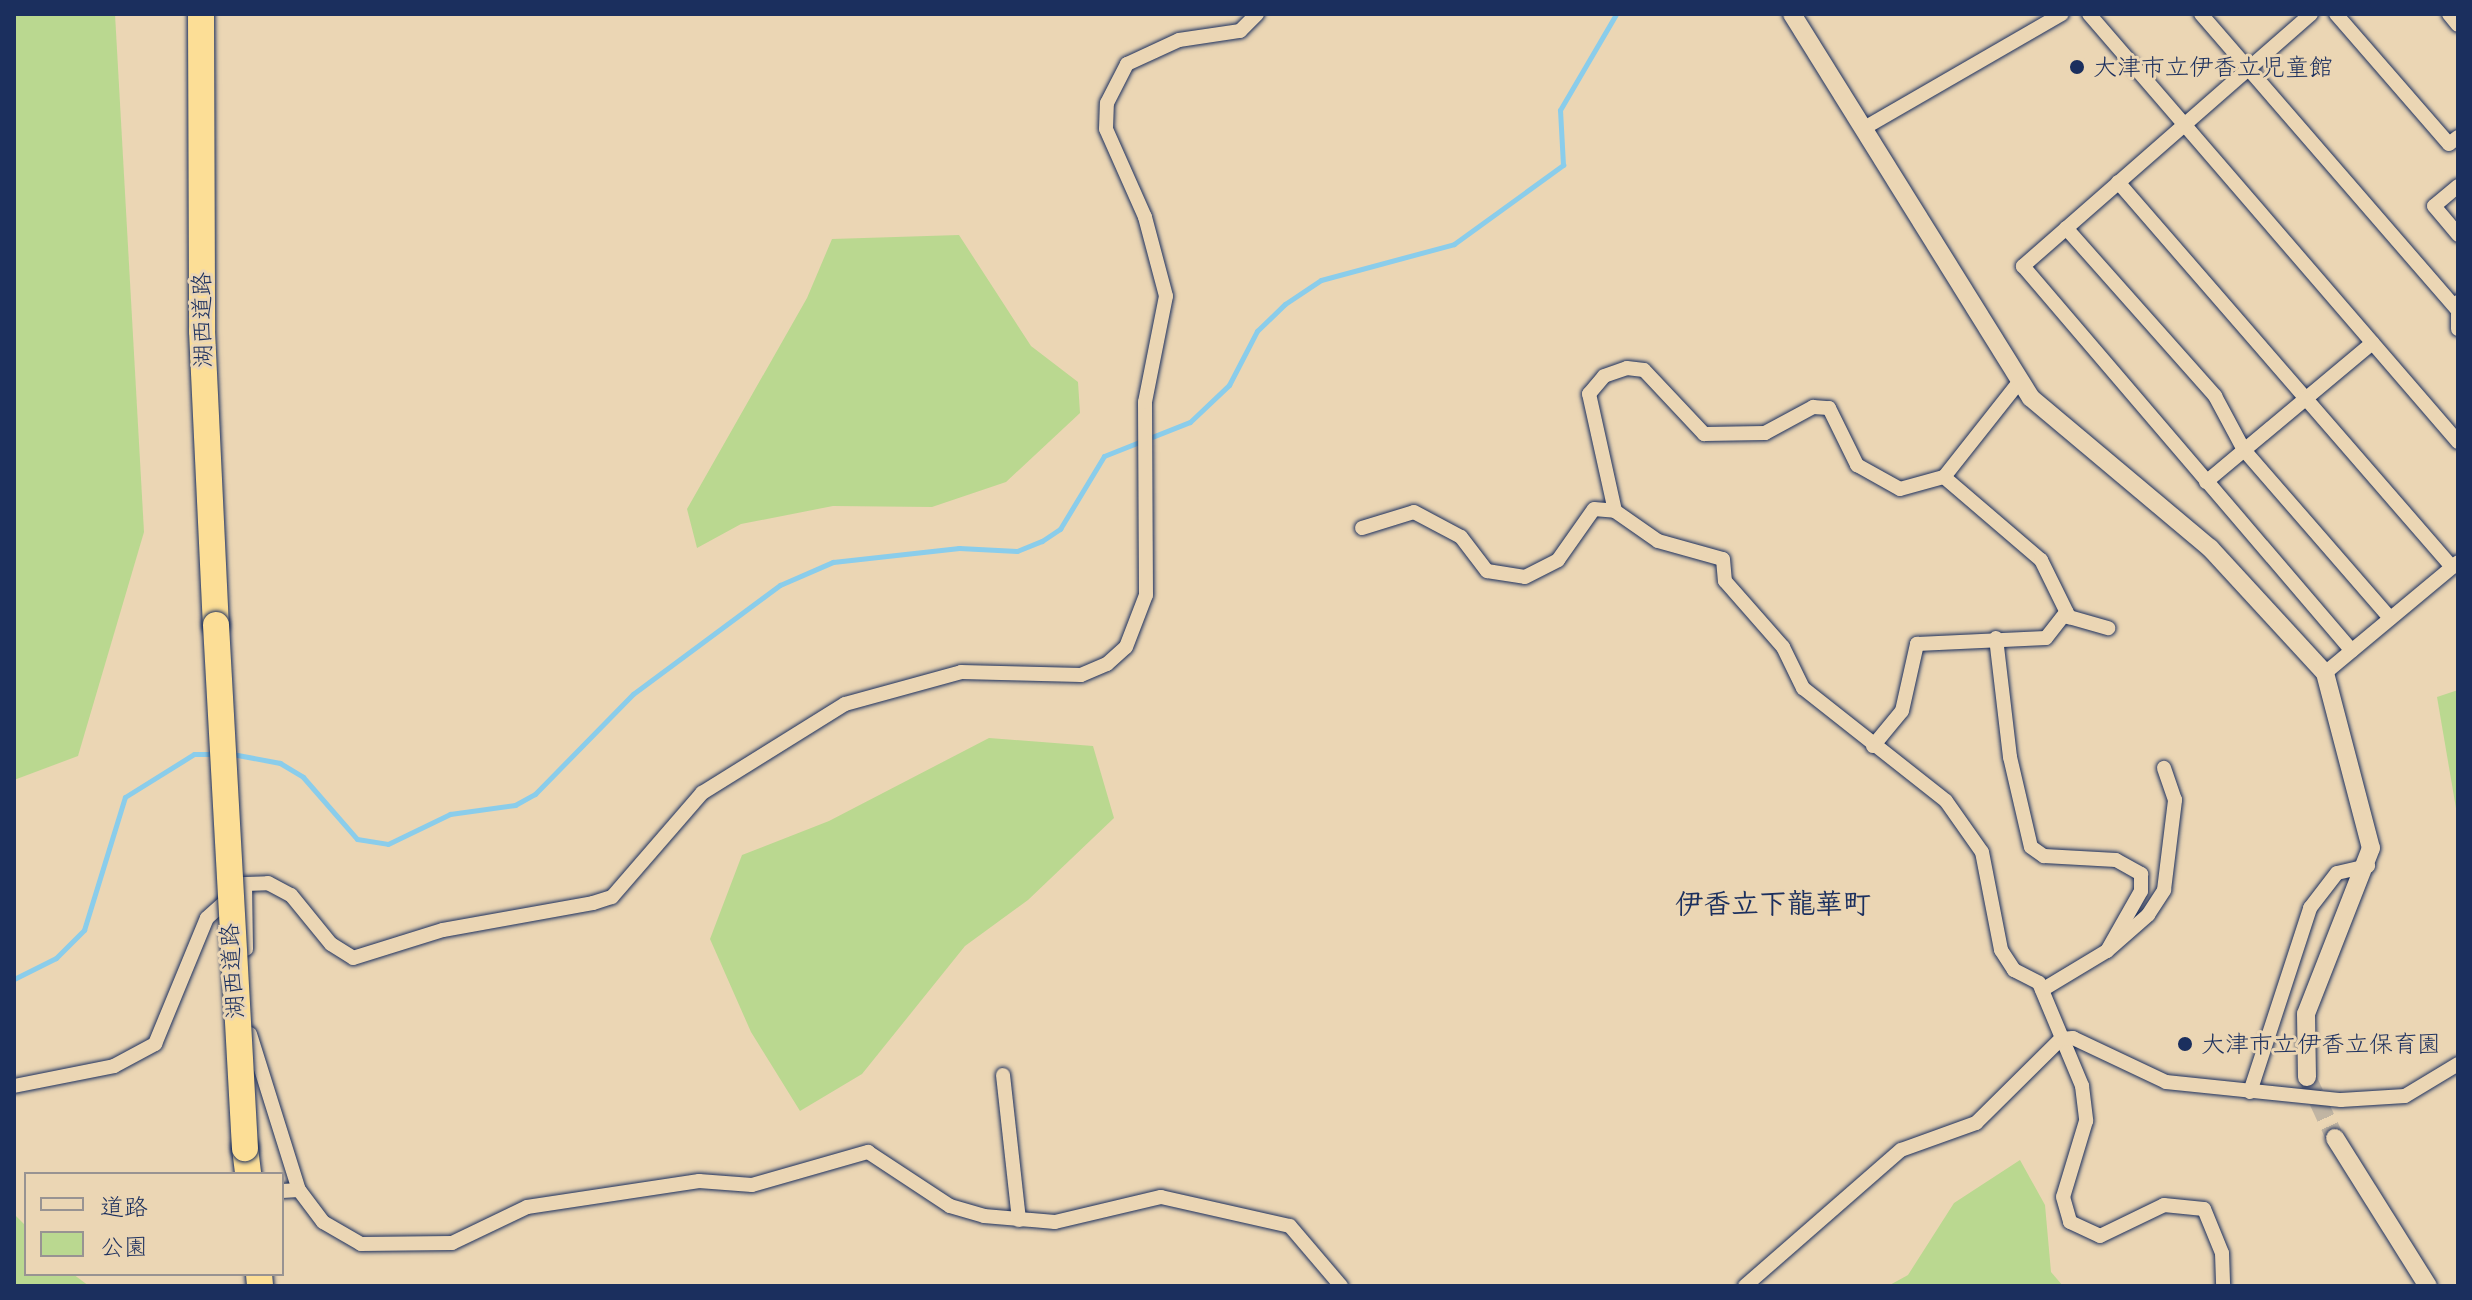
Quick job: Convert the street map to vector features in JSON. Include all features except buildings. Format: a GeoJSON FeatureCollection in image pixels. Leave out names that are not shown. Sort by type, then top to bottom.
{"type":"FeatureCollection","features":[{"type":"Feature","properties":{"kind":"highway","name":"湖西道路"},"geometry":{"type":"LineString","coordinates":[[201,14],[202,331],[246,1161]]}},
{"type":"Feature","properties":{"kind":"highway","name":"湖西道路"},"geometry":{"type":"LineString","coordinates":[[213,14],[216,625]]}},
{"type":"Feature","properties":{"kind":"street"},"geometry":{"type":"LineString","coordinates":[[14,1086],[114,1066],[155,1044],[207,918],[245,884],[268,883],[291,895],[331,944],[353,958],[443,930],[593,903],[612,897],[702,793],[845,704],[961,672],[1081,675],[1107,664],[1126,647],[1146,595],[1145,402],[1166,296],[1145,217],[1106,129],[1107,103],[1127,64],[1179,40],[1240,31],[1257,14]]}},
{"type":"Feature","properties":{"kind":"street"},"geometry":{"type":"LineString","coordinates":[[1792,14],[1866,127],[2019,382],[2210,548],[2325,673],[2371,827],[2368,866],[2306,1014],[2307,1077]]}},
{"type":"Feature","properties":{"kind":"street"},"geometry":{"type":"LineString","coordinates":[[1866,127],[2062,14]]}},
{"type":"Feature","properties":{"kind":"street"},"geometry":{"type":"LineString","coordinates":[[2089,14],[2458,442]]}},
{"type":"Feature","properties":{"kind":"street"},"geometry":{"type":"LineString","coordinates":[[2201,14],[2457,306],[2458,329]]}},
{"type":"Feature","properties":{"kind":"street"},"geometry":{"type":"LineString","coordinates":[[2311,14],[2023,266],[2352,651]]}},
{"type":"Feature","properties":{"kind":"street"},"geometry":{"type":"LineString","coordinates":[[2336,14],[2449,144],[2458,137]]}},
{"type":"Feature","properties":{"kind":"street"},"geometry":{"type":"LineString","coordinates":[[2449,14],[2458,25]]}},
{"type":"Feature","properties":{"kind":"street"},"geometry":{"type":"LineString","coordinates":[[2118,182],[2455,564],[2325,673]]}},
{"type":"Feature","properties":{"kind":"street"},"geometry":{"type":"LineString","coordinates":[[2458,186],[2434,206],[2458,235]]}},
{"type":"Feature","properties":{"kind":"street"},"geometry":{"type":"LineString","coordinates":[[2066,228],[2215,396],[2244,450],[2390,618]]}},
{"type":"Feature","properties":{"kind":"street"},"geometry":{"type":"LineString","coordinates":[[2206,482],[2372,343]]}},
{"type":"Feature","properties":{"kind":"street"},"geometry":{"type":"LineString","coordinates":[[1615,511],[1589,394],[1604,376],[1627,368],[1644,370],[1704,434],[1765,433],[1813,407],[1829,408],[1857,465],[1877,482],[1900,489],[1944,477],[2019,382]]}},
{"type":"Feature","properties":{"kind":"street"},"geometry":{"type":"LineString","coordinates":[[1944,477],[2041,560],[2066,612],[2108,628]]}},
{"type":"Feature","properties":{"kind":"street"},"geometry":{"type":"LineString","coordinates":[[1362,528],[1414,512],[1461,537],[1487,571],[1525,577],[1558,560],[1594,509],[1615,511],[1658,541],[1723,559],[1725,581],[1783,647],[1803,688],[1946,801],[1973,837],[2001,950],[2042,990],[2087,1110],[2063,1197],[2070,1222],[2100,1236],[2164,1205],[2204,1209],[2222,1253],[2223,1286]]}},
{"type":"Feature","properties":{"kind":"street"},"geometry":{"type":"LineString","coordinates":[[1873,746],[1902,711],[1917,644],[2046,638],[2066,612]]}},
{"type":"Feature","properties":{"kind":"street"},"geometry":{"type":"LineString","coordinates":[[1996,638],[2010,757],[2031,847],[2044,856],[2116,860],[2141,874],[2141,891],[2107,951]]}},
{"type":"Feature","properties":{"kind":"street"},"geometry":{"type":"LineString","coordinates":[[2042,990],[2107,951],[2148,915],[2164,890],[2175,800],[2164,768]]}},
{"type":"Feature","properties":{"kind":"street"},"geometry":{"type":"LineString","coordinates":[[2250,1092],[2310,908],[2337,873],[2368,866]]}},
{"type":"Feature","properties":{"kind":"street"},"geometry":{"type":"LineString","coordinates":[[245,884],[251,1049],[299,1190],[342,1237],[429,1246],[452,1243],[527,1207],[699,1181],[752,1185],[868,1152],[950,1206],[1019,1220],[1055,1222],[1128,1200],[1186,1199],[1290,1226],[1341,1286]]}},
{"type":"Feature","properties":{"kind":"street"},"geometry":{"type":"LineString","coordinates":[[1745,1286],[1901,1150],[1976,1123],[2061,1039],[2073,1038],[2166,1082],[2376,1102],[2405,1096],[2458,1064]]}},
{"type":"Feature","properties":{"kind":"street"},"geometry":{"type":"LineString","coordinates":[[1003,1075],[1019,1220]]}},
{"type":"Feature","properties":{"kind":"street"},"geometry":{"type":"LineString","coordinates":[[2335,1138],[2428,1286]]}},
{"type":"Feature","properties":{"kind":"street"},"geometry":{"type":"LineString","coordinates":[[284,1191],[299,1190]]}},
{"type":"Feature","properties":{"kind":"green space"},"geometry":{"type":"Polygon","coordinates":[[[14,14],[115,14],[144,532],[78,756],[14,780],[14,14]]]}},
{"type":"Feature","properties":{"kind":"green space"},"geometry":{"type":"Polygon","coordinates":[[[959,235],[1031,346],[1078,382],[1080,413],[1006,482],[932,507],[833,506],[741,524],[697,548],[687,509],[807,298],[832,239],[959,235]]]}},
{"type":"Feature","properties":{"kind":"green space"},"geometry":{"type":"Polygon","coordinates":[[[2458,690],[2458,820],[2437,697],[2458,690]]]}},
{"type":"Feature","properties":{"kind":"green space"},"geometry":{"type":"Polygon","coordinates":[[[989,738],[1093,746],[1114,818],[1028,900],[965,946],[862,1074],[800,1111],[751,1032],[710,939],[742,855],[829,821],[989,738]]]}},
{"type":"Feature","properties":{"kind":"green space"},"geometry":{"type":"Polygon","coordinates":[[[2020,1160],[2045,1205],[2051,1272],[2063,1286],[1888,1286],[1908,1275],[1954,1203],[2020,1160]]]}},
{"type":"Feature","properties":{"kind":"green space"},"geometry":{"type":"Polygon","coordinates":[[[14,1214],[24,1224],[24,1276],[76,1276],[89,1286],[14,1286],[14,1214]]]}},
{"type":"Feature","properties":{"kind":"waterway"},"geometry":{"type":"LineString","coordinates":[[232,754],[280,763],[303,777],[357,839],[388,844],[450,814],[515,805],[535,794],[633,694],[780,585],[833,562],[959,548],[1017,551],[1042,541],[1060,529],[1104,456],[1190,422],[1229,385],[1257,331],[1285,304],[1321,280],[1454,244],[1563,165],[1560,110],[1616,14]]}},
{"type":"Feature","properties":{"kind":"waterway"},"geometry":{"type":"LineString","coordinates":[[14,979],[56,958],[84,930],[125,797],[194,754],[214,754]]}},
{"type":"Feature","properties":{"kind":"tunnel"},"geometry":{"type":"LineString","coordinates":[[2307,1077],[2335,1138]]}},
{"type":"Feature","properties":{"kind":"place","name":"大津市立伊香立児童館"},"geometry":{"type":"Point","coordinates":[2077,67]}},
{"type":"Feature","properties":{"kind":"place","name":"大津市立伊香立保育園"},"geometry":{"type":"Point","coordinates":[2185,1044]}},
{"type":"Feature","properties":{"kind":"district","name":"伊香立下龍華町"},"geometry":{"type":"Point","coordinates":[1773,903]}}]}
